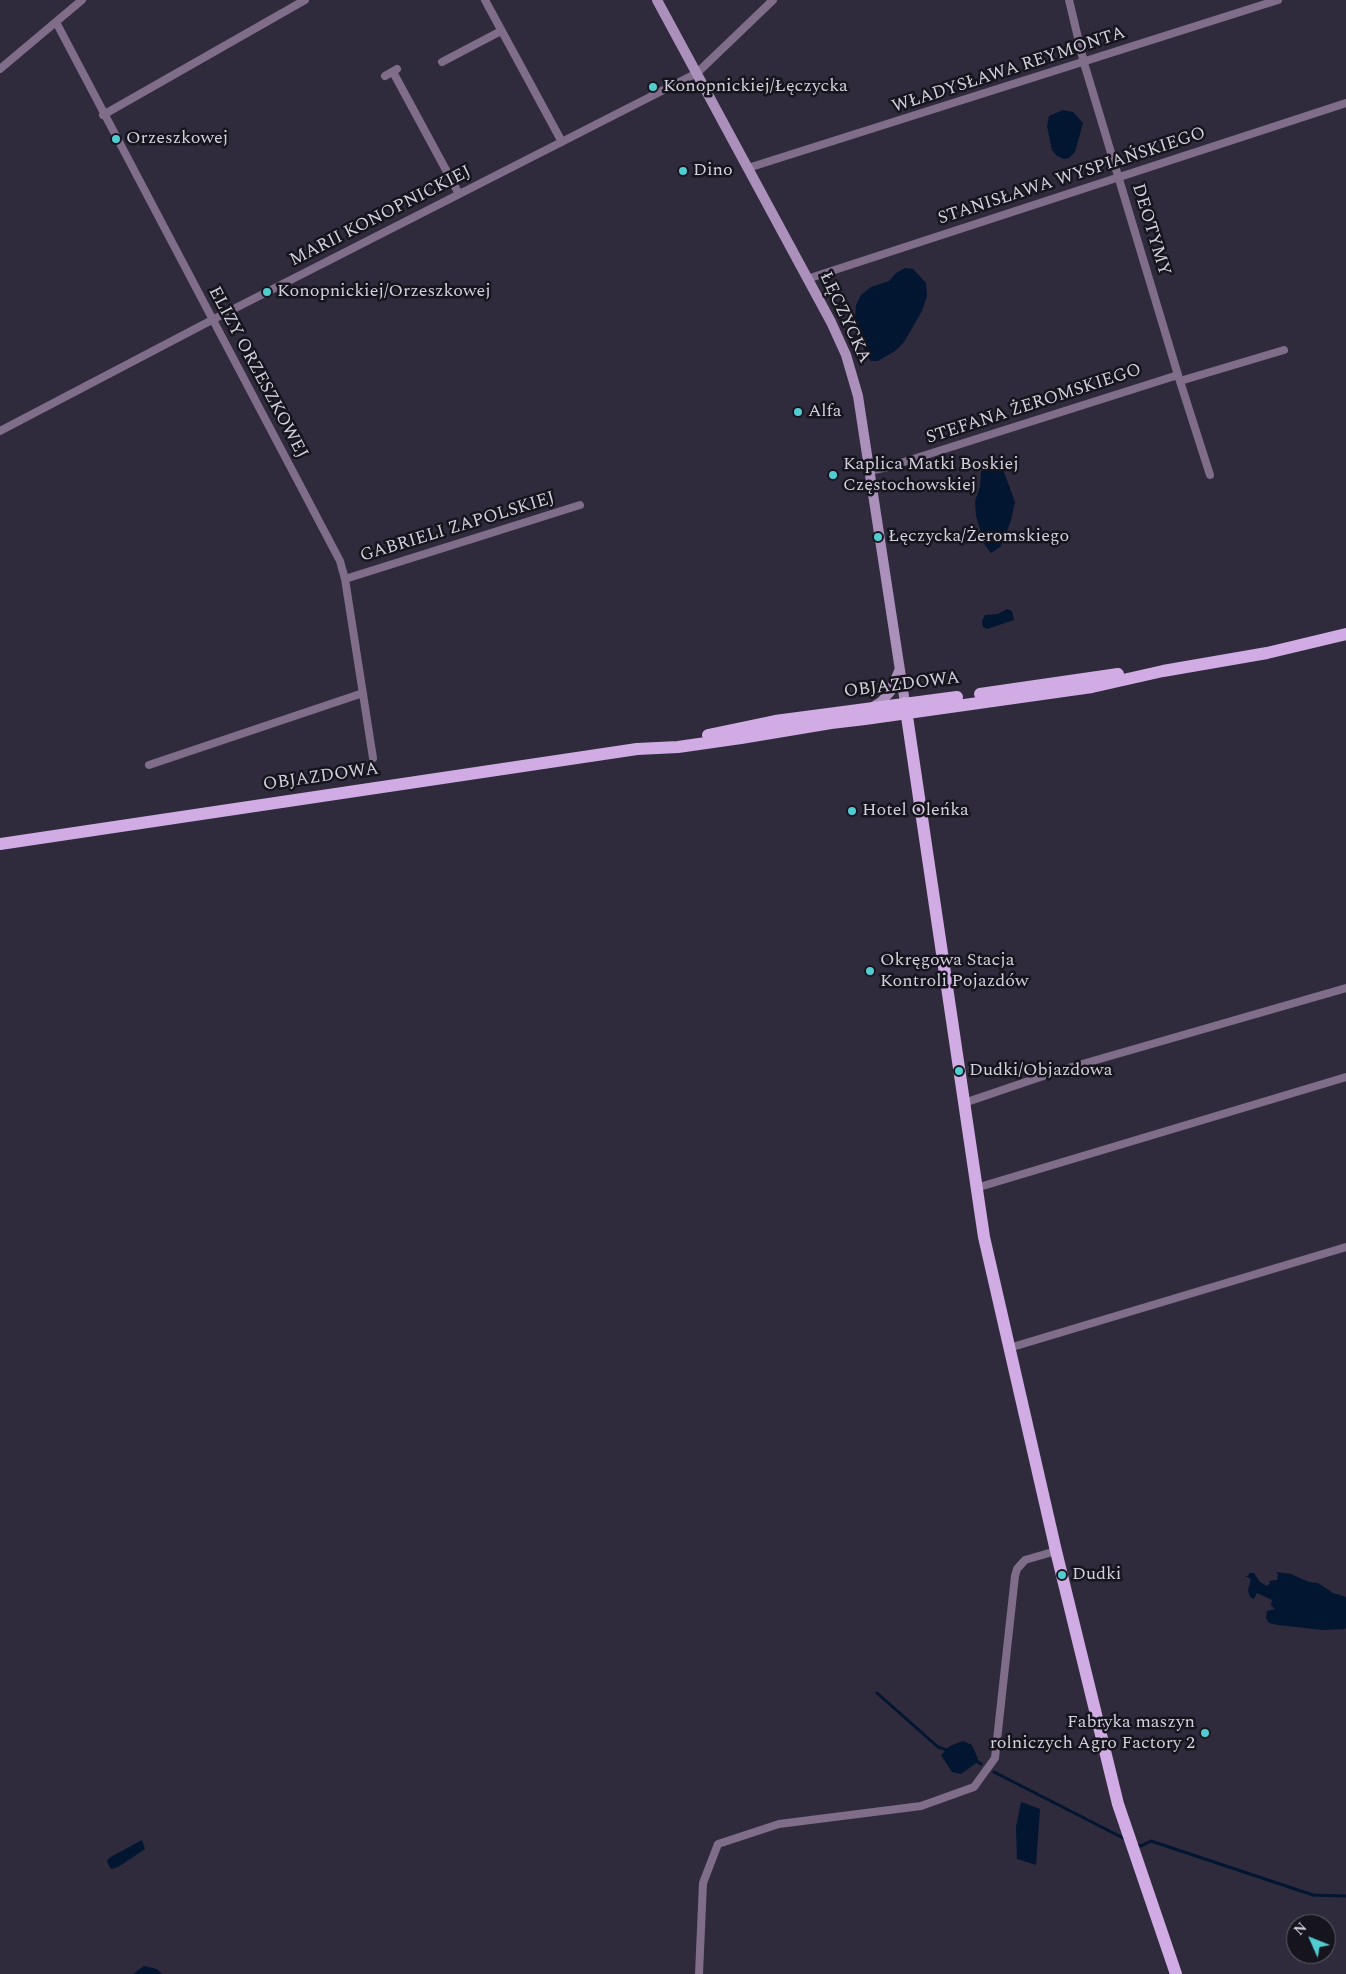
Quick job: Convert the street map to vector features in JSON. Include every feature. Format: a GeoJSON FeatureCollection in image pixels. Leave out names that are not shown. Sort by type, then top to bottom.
{"type":"FeatureCollection","features":[{"type":"Feature","properties":{"kind":"main road","name":"OBJAZDOWA"},"geometry":{"type":"LineString","coordinates":[[0,844],[648,748],[702,744],[831,723],[905,708],[1148,670],[1163,672],[1267,653],[1346,634]]}},
{"type":"Feature","properties":{"kind":"main road","name":"OBJAZDOWA"},"geometry":{"type":"LineString","coordinates":[[648,748],[675,740],[775,721],[870,709],[905,708]]}},
{"type":"Feature","properties":{"kind":"main road"},"geometry":{"type":"LineString","coordinates":[[905,708],[984,1237],[1102,1742],[1130,1842],[1176,1974]]}},
{"type":"Feature","properties":{"kind":"street"},"geometry":{"type":"LineString","coordinates":[[103,115],[305,0]]}},
{"type":"Feature","properties":{"kind":"street"},"geometry":{"type":"LineString","coordinates":[[485,0],[562,142]]}},
{"type":"Feature","properties":{"kind":"street","name":"ŁĘCZYCKA"},"geometry":{"type":"LineString","coordinates":[[657,0],[831,322],[846,355],[858,396],[905,708]]}},
{"type":"Feature","properties":{"kind":"street","name":"MARII KONOPNICKIEJ"},"geometry":{"type":"LineString","coordinates":[[0,431],[212,320],[697,73],[773,0]]}},
{"type":"Feature","properties":{"kind":"street","name":"DEOTYMY"},"geometry":{"type":"LineString","coordinates":[[1069,0],[1084,63],[1179,378],[1210,474]]}},
{"type":"Feature","properties":{"kind":"street","name":"WŁADYSŁAWA REYMONTA"},"geometry":{"type":"LineString","coordinates":[[748,168],[1278,0]]}},
{"type":"Feature","properties":{"kind":"street"},"geometry":{"type":"LineString","coordinates":[[0,69],[80,1]]}},
{"type":"Feature","properties":{"kind":"street","name":"ELIZY ORZESZKOWEJ"},"geometry":{"type":"LineString","coordinates":[[56,22],[103,115],[340,561],[346,579],[373,758]]}},
{"type":"Feature","properties":{"kind":"street"},"geometry":{"type":"LineString","coordinates":[[442,62],[501,31]]}},
{"type":"Feature","properties":{"kind":"street"},"geometry":{"type":"LineString","coordinates":[[385,76],[395,70],[459,194]]}},
{"type":"Feature","properties":{"kind":"street","name":"STANISŁAWA WYSPIAŃSKIEGO"},"geometry":{"type":"LineString","coordinates":[[807,279],[1346,103]]}},
{"type":"Feature","properties":{"kind":"street"},"geometry":{"type":"LineString","coordinates":[[1179,378],[1284,350]]}},
{"type":"Feature","properties":{"kind":"street","name":"STEFANA ŻEROMSKIEGO"},"geometry":{"type":"LineString","coordinates":[[869,471],[888,467],[1179,378]]}},
{"type":"Feature","properties":{"kind":"street","name":"GABRIELI ZAPOLSKIEJ"},"geometry":{"type":"LineString","coordinates":[[346,579],[580,505]]}},
{"type":"Feature","properties":{"kind":"street"},"geometry":{"type":"LineString","coordinates":[[870,709],[881,702],[890,692],[900,670]]}},
{"type":"Feature","properties":{"kind":"street"},"geometry":{"type":"LineString","coordinates":[[149,765],[363,693]]}},
{"type":"Feature","properties":{"kind":"street"},"geometry":{"type":"LineString","coordinates":[[964,1102],[1058,1071],[1346,988]]}},
{"type":"Feature","properties":{"kind":"street"},"geometry":{"type":"LineString","coordinates":[[976,1188],[1346,1077]]}},
{"type":"Feature","properties":{"kind":"street"},"geometry":{"type":"LineString","coordinates":[[1009,1348],[1346,1247]]}},
{"type":"Feature","properties":{"kind":"street"},"geometry":{"type":"LineString","coordinates":[[699,1974],[703,1883],[718,1844],[779,1824],[921,1806],[974,1787],[995,1758],[1017,1569],[1025,1560],[1056,1551]]}},
{"type":"Feature","properties":{"kind":"water"},"geometry":{"type":"Polygon","coordinates":[[[1063,110],[1073,112],[1083,123],[1075,152],[1069,158],[1064,159],[1057,156],[1052,150],[1047,126],[1049,116],[1063,110]]]}},
{"type":"Feature","properties":{"kind":"water"},"geometry":{"type":"Polygon","coordinates":[[[905,268],[913,269],[926,283],[927,296],[922,311],[904,342],[895,351],[878,361],[871,361],[866,355],[857,328],[855,319],[856,305],[861,295],[871,287],[889,281],[896,273],[905,268]]]}},
{"type":"Feature","properties":{"kind":"water"},"geometry":{"type":"Polygon","coordinates":[[[997,462],[1001,464],[1015,502],[1004,540],[1000,547],[991,553],[985,545],[976,516],[975,501],[980,487],[981,472],[997,462]]]}},
{"type":"Feature","properties":{"kind":"water"},"geometry":{"type":"Polygon","coordinates":[[[1007,609],[1012,611],[1014,620],[987,629],[983,627],[982,621],[985,615],[998,614],[1007,609]]]}},
{"type":"Feature","properties":{"kind":"water"},"geometry":{"type":"Polygon","coordinates":[[[1276,1572],[1291,1574],[1309,1582],[1318,1583],[1333,1593],[1346,1597],[1345,1629],[1323,1630],[1269,1623],[1266,1618],[1267,1611],[1275,1609],[1271,1605],[1272,1600],[1257,1593],[1254,1599],[1250,1597],[1248,1590],[1251,1579],[1245,1576],[1248,1576],[1249,1573],[1254,1573],[1260,1582],[1267,1586],[1270,1583],[1269,1581],[1277,1580],[1278,1575],[1276,1572]]]}},
{"type":"Feature","properties":{"kind":"water"},"geometry":{"type":"Polygon","coordinates":[[[963,1741],[972,1745],[978,1759],[975,1764],[961,1774],[952,1772],[941,1755],[950,1746],[963,1741]]]}},
{"type":"Feature","properties":{"kind":"water"},"geometry":{"type":"Polygon","coordinates":[[[1021,1802],[1040,1809],[1036,1865],[1017,1859],[1016,1827],[1021,1802]]]}},
{"type":"Feature","properties":{"kind":"water"},"geometry":{"type":"Polygon","coordinates":[[[142,1840],[145,1849],[118,1867],[111,1869],[107,1861],[109,1858],[142,1840]]]}},
{"type":"Feature","properties":{"kind":"water"},"geometry":{"type":"Polygon","coordinates":[[[144,1966],[157,1969],[162,1974],[133,1974],[144,1966]]]}},
{"type":"Feature","properties":{"kind":"waterway"},"geometry":{"type":"LineString","coordinates":[[877,1693],[938,1747],[950,1751]]}},
{"type":"Feature","properties":{"kind":"waterway"},"geometry":{"type":"LineString","coordinates":[[975,1760],[981,1764]]}},
{"type":"Feature","properties":{"kind":"waterway"},"geometry":{"type":"LineString","coordinates":[[994,1772],[1127,1840]]}},
{"type":"Feature","properties":{"kind":"waterway"},"geometry":{"type":"LineString","coordinates":[[1135,1844],[1141,1846],[1151,1841],[1313,1895],[1346,1896]]}},
{"type":"Feature","properties":{"kind":"place","name":"Konopnickiej/Łęczycka"},"geometry":{"type":"Point","coordinates":[653,87]}},
{"type":"Feature","properties":{"kind":"place","name":"Orzeszkowej"},"geometry":{"type":"Point","coordinates":[116,139]}},
{"type":"Feature","properties":{"kind":"place","name":"Dino"},"geometry":{"type":"Point","coordinates":[683,171]}},
{"type":"Feature","properties":{"kind":"place","name":"Konopnickiej/Orzeszkowej"},"geometry":{"type":"Point","coordinates":[267,292]}},
{"type":"Feature","properties":{"kind":"place","name":"Alfa"},"geometry":{"type":"Point","coordinates":[798,412]}},
{"type":"Feature","properties":{"kind":"place","name":"Kaplica Matki Boskiej Częstochowskiej"},"geometry":{"type":"Point","coordinates":[833,475]}},
{"type":"Feature","properties":{"kind":"place","name":"Łęczycka/Żeromskiego"},"geometry":{"type":"Point","coordinates":[878,537]}},
{"type":"Feature","properties":{"kind":"place","name":"Hotel Oleńka"},"geometry":{"type":"Point","coordinates":[852,811]}},
{"type":"Feature","properties":{"kind":"place","name":"Okręgowa Stacja Kontroli Pojazdów"},"geometry":{"type":"Point","coordinates":[870,971]}},
{"type":"Feature","properties":{"kind":"place","name":"Dudki/Objazdowa"},"geometry":{"type":"Point","coordinates":[959,1071]}},
{"type":"Feature","properties":{"kind":"place","name":"Dudki"},"geometry":{"type":"Point","coordinates":[1062,1575]}},
{"type":"Feature","properties":{"kind":"place","name":"Fabryka maszyn rolniczych Agro Factory 2"},"geometry":{"type":"Point","coordinates":[1205,1733]}}]}
